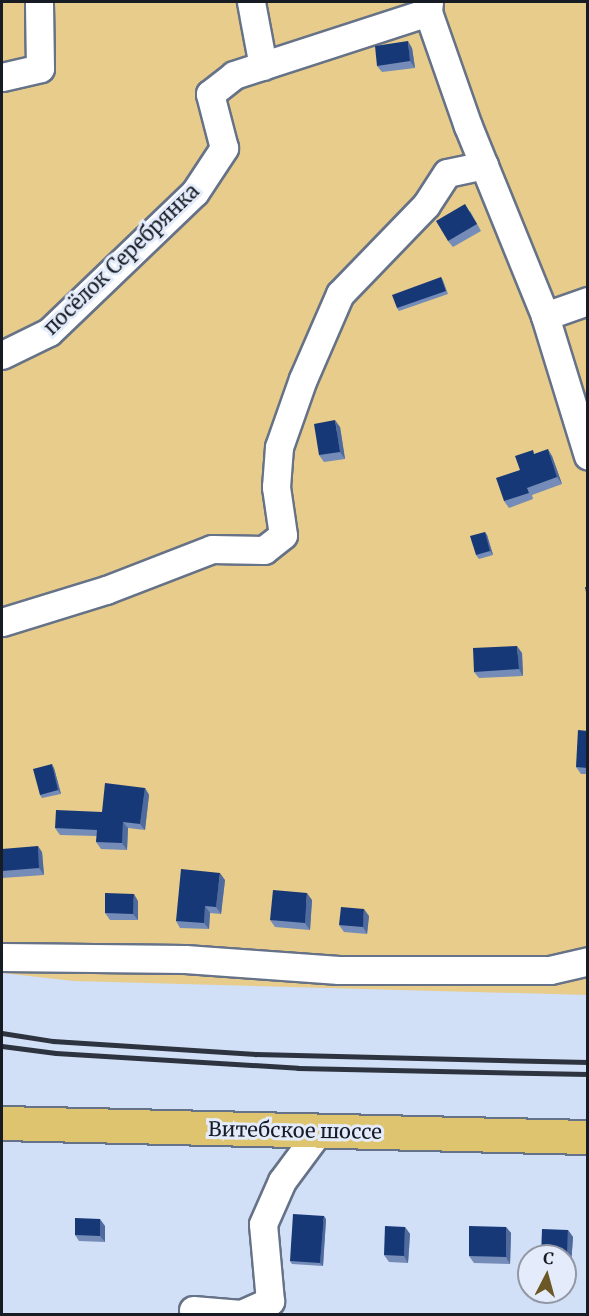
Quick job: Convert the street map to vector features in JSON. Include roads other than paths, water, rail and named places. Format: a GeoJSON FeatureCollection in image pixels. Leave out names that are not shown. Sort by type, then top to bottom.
{"type":"FeatureCollection","features":[{"type":"Feature","properties":{"kind":"main road","name":"Витебское шоссе"},"geometry":{"type":"LineString","coordinates":[[2,1123],[588,1137]]}},
{"type":"Feature","properties":{"kind":"lane"},"geometry":{"type":"LineString","coordinates":[[2,77],[40,68],[39,2]]}},
{"type":"Feature","properties":{"kind":"lane"},"geometry":{"type":"LineString","coordinates":[[251,2],[263,66]]}},
{"type":"Feature","properties":{"kind":"lane"},"geometry":{"type":"LineString","coordinates":[[429,7],[484,165],[546,316],[582,425],[588,456]]}},
{"type":"Feature","properties":{"kind":"lane","name":"посёлок Серебрянка"},"geometry":{"type":"LineString","coordinates":[[2,356],[49,332],[195,192],[224,148],[210,94],[234,75],[429,7]]}},
{"type":"Feature","properties":{"kind":"lane"},"geometry":{"type":"LineString","coordinates":[[2,622],[106,590],[212,549],[264,550],[283,535],[276,487],[279,447],[303,379],[340,294],[426,205],[447,173],[484,165]]}},
{"type":"Feature","properties":{"kind":"lane"},"geometry":{"type":"LineString","coordinates":[[546,316],[588,301]]}},
{"type":"Feature","properties":{"kind":"lane"},"geometry":{"type":"LineString","coordinates":[[2,957],[185,959],[339,970],[550,970],[588,962]]}},
{"type":"Feature","properties":{"kind":"lane"},"geometry":{"type":"LineString","coordinates":[[193,1310],[241,1314],[270,1301],[263,1224],[282,1181],[319,1131]]}},
{"type":"Feature","properties":{"kind":"railway"},"geometry":{"type":"LineString","coordinates":[[2,1033],[53,1041],[256,1054],[588,1062]]}},
{"type":"Feature","properties":{"kind":"railway"},"geometry":{"type":"LineString","coordinates":[[2,1046],[56,1053],[298,1068],[588,1074]]}}]}
